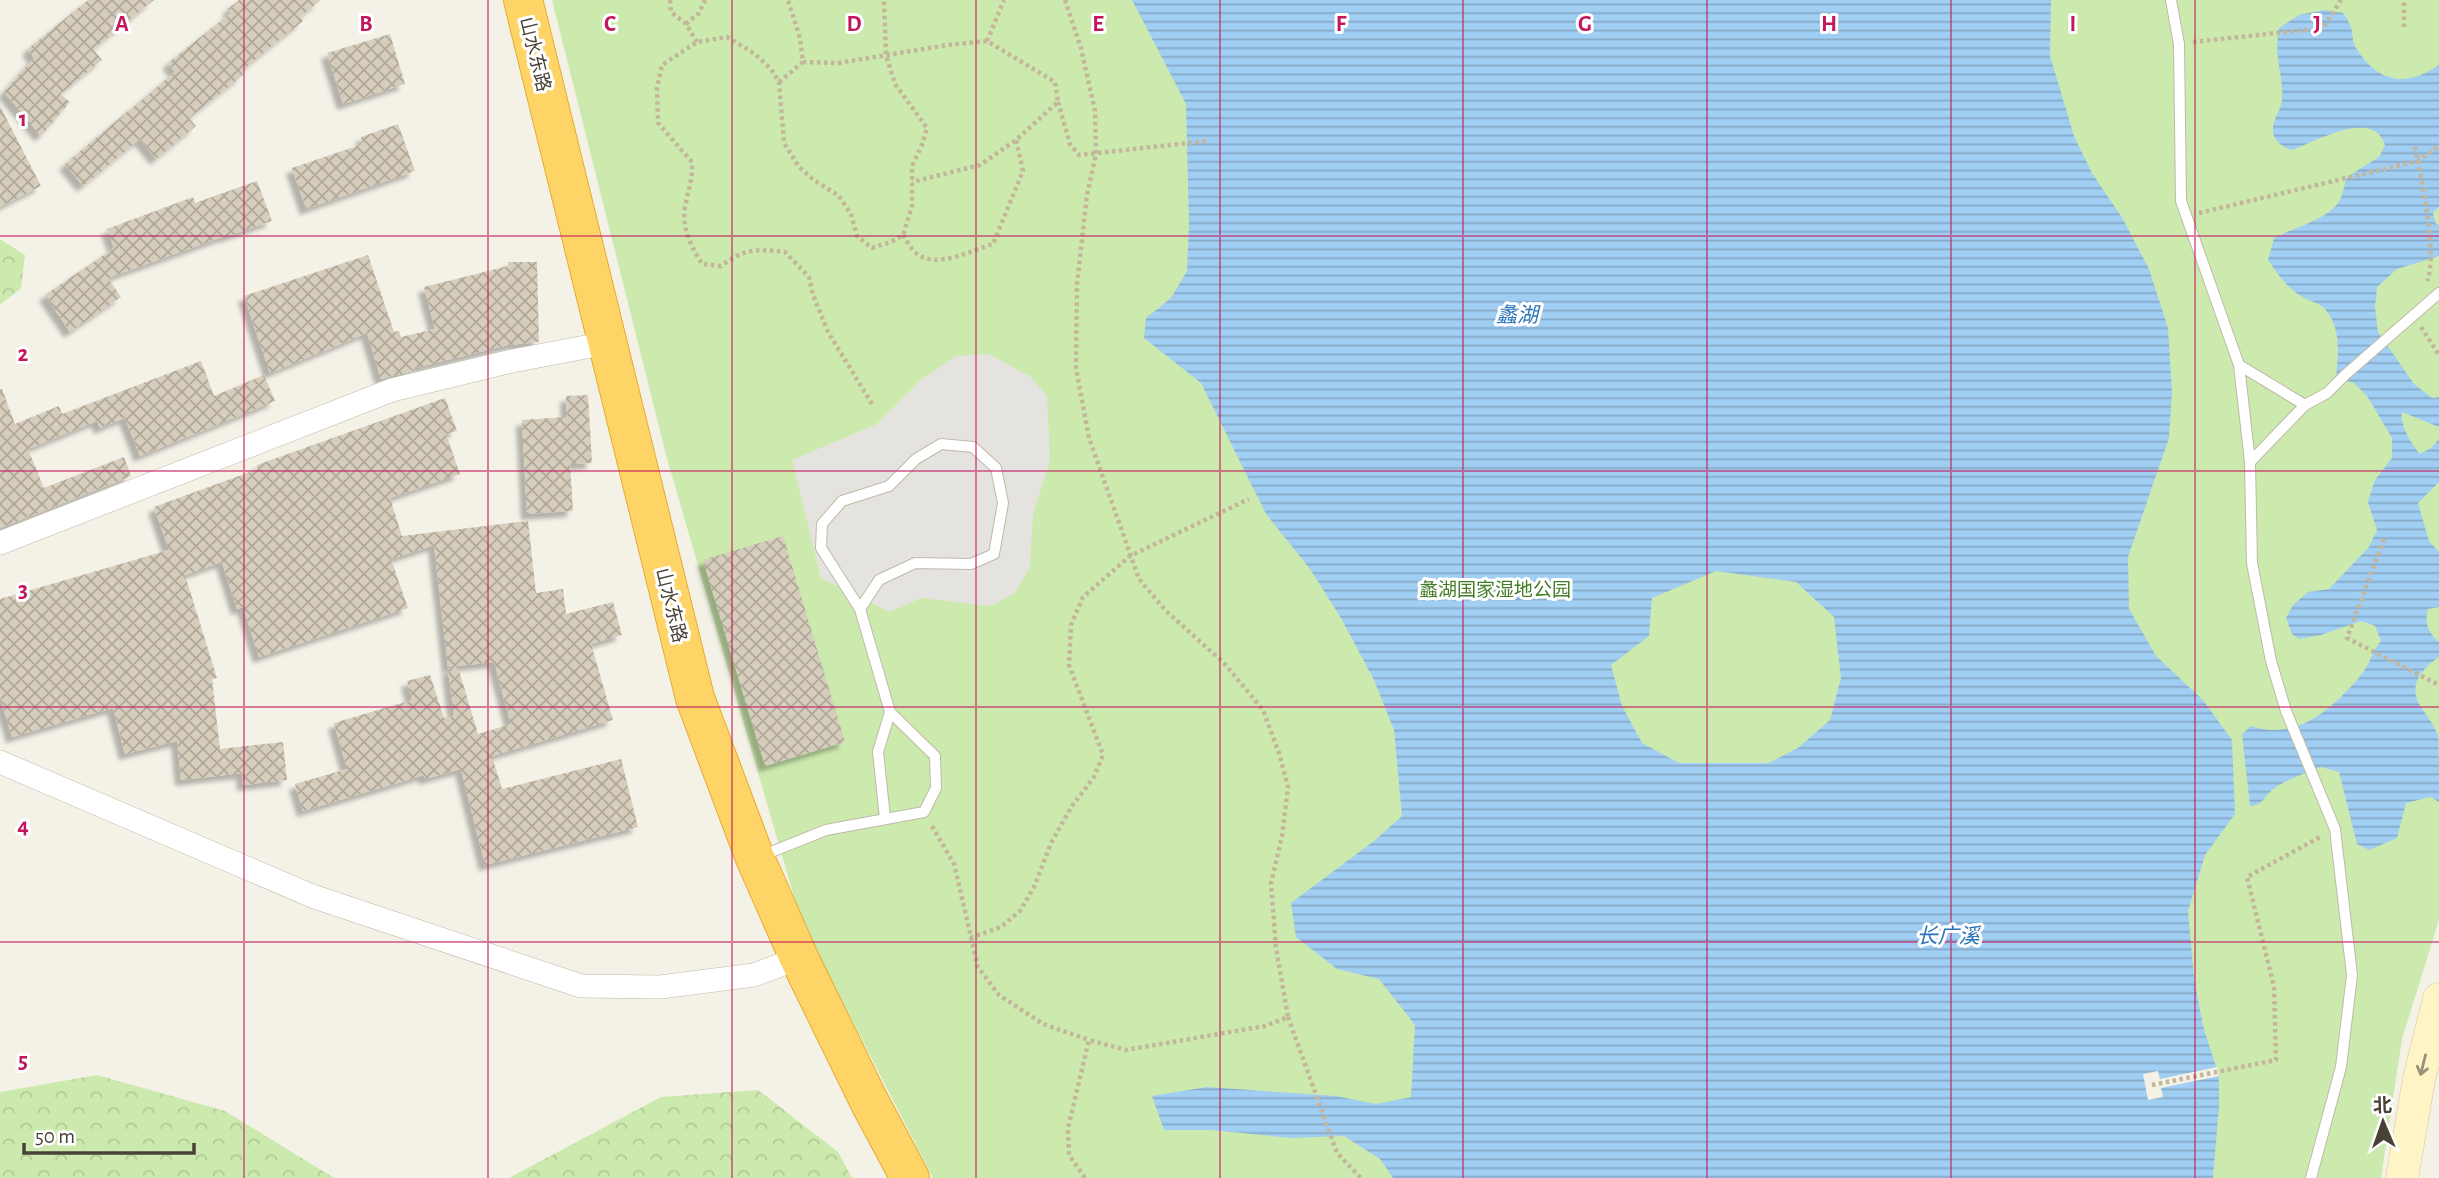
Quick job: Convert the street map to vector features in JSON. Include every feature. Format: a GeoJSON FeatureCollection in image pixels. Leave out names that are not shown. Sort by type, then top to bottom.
{"type":"FeatureCollection","features":[{"type":"Feature","properties":{"kind":"highway","name":"山水东路"},"geometry":{"type":"LineString","coordinates":[[523,0],[695,698],[755,858],[799,958],[910,1178]]}},
{"type":"Feature","properties":{"kind":"main road"},"geometry":{"type":"LineString","coordinates":[[2402,1178],[2419,1079],[2439,999]]}},
{"type":"Feature","properties":{"kind":"street"},"geometry":{"type":"LineString","coordinates":[[0,543],[392,390],[512,361],[607,343]]}},
{"type":"Feature","properties":{"kind":"street"},"geometry":{"type":"LineString","coordinates":[[0,762],[312,896],[581,986],[660,987],[701,982],[754,975],[799,958]]}},
{"type":"Feature","properties":{"kind":"lane"},"geometry":{"type":"LineString","coordinates":[[2171,0],[2179,44],[2180,201],[2239,365],[2250,462],[2252,563],[2271,661],[2286,711],[2335,829],[2352,975],[2341,1067],[2311,1178]]}},
{"type":"Feature","properties":{"kind":"lane"},"geometry":{"type":"LineString","coordinates":[[2250,462],[2305,405],[2328,393],[2439,293]]}},
{"type":"Feature","properties":{"kind":"lane"},"geometry":{"type":"LineString","coordinates":[[2239,365],[2305,405]]}},
{"type":"Feature","properties":{"kind":"lane"},"geometry":{"type":"LineString","coordinates":[[755,858],[826,830],[924,812],[936,788],[935,756],[890,712],[860,609],[821,548],[822,524],[842,501],[889,486],[916,459],[941,444],[973,447],[996,468],[1003,503],[994,554],[971,564],[915,563],[878,580],[860,609]]}},
{"type":"Feature","properties":{"kind":"lane"},"geometry":{"type":"LineString","coordinates":[[885,818],[878,752],[890,712]]}},
{"type":"Feature","properties":{"kind":"path"},"geometry":{"type":"LineString","coordinates":[[670,0],[671,12],[686,24],[697,42]]}},
{"type":"Feature","properties":{"kind":"path"},"geometry":{"type":"LineString","coordinates":[[686,24],[699,13],[705,0]]}},
{"type":"Feature","properties":{"kind":"path"},"geometry":{"type":"LineString","coordinates":[[788,0],[800,38],[803,62]]}},
{"type":"Feature","properties":{"kind":"path"},"geometry":{"type":"LineString","coordinates":[[872,404],[828,332],[809,277],[785,252],[756,249],[734,257],[721,267],[702,264],[689,244],[684,210],[693,179],[692,162],[658,123],[657,88],[662,65],[697,42],[727,37],[755,54],[771,69],[779,82],[784,143],[799,167],[838,195],[851,214],[857,236],[872,248],[891,242],[903,235],[912,206],[912,166],[922,145],[926,128],[895,84],[886,55],[884,0]]}},
{"type":"Feature","properties":{"kind":"path"},"geometry":{"type":"LineString","coordinates":[[987,41],[1004,0]]}},
{"type":"Feature","properties":{"kind":"path"},"geometry":{"type":"LineString","coordinates":[[1065,0],[1082,48],[1095,111],[1096,154],[1087,195],[1077,284],[1076,368],[1088,438],[1139,579],[1167,611],[1224,663],[1263,710],[1279,752],[1288,787],[1282,836],[1271,883],[1276,948],[1287,1017],[1337,1153],[1361,1178]]}},
{"type":"Feature","properties":{"kind":"path"},"geometry":{"type":"LineString","coordinates":[[2179,44],[2323,28],[2341,0]]}},
{"type":"Feature","properties":{"kind":"path"},"geometry":{"type":"LineString","coordinates":[[2404,0],[2404,27]]}},
{"type":"Feature","properties":{"kind":"path"},"geometry":{"type":"LineString","coordinates":[[779,82],[803,62],[838,63],[987,41],[1055,82],[1070,144],[1079,155],[1207,141]]}},
{"type":"Feature","properties":{"kind":"path"},"geometry":{"type":"LineString","coordinates":[[912,182],[980,165],[1016,140],[1058,102]]}},
{"type":"Feature","properties":{"kind":"path"},"geometry":{"type":"LineString","coordinates":[[903,235],[914,252],[925,259],[944,259],[993,244],[1023,171],[1016,140]]}},
{"type":"Feature","properties":{"kind":"path"},"geometry":{"type":"LineString","coordinates":[[2184,216],[2418,162],[2439,146]]}},
{"type":"Feature","properties":{"kind":"path"},"geometry":{"type":"LineString","coordinates":[[2415,147],[2430,240],[2430,274]]}},
{"type":"Feature","properties":{"kind":"path"},"geometry":{"type":"LineString","coordinates":[[970,938],[1001,928],[1020,911],[1034,887],[1051,843],[1072,806],[1094,777],[1103,755],[1069,666],[1071,625],[1083,597],[1130,556],[1249,499]]}},
{"type":"Feature","properties":{"kind":"path"},"geometry":{"type":"LineString","coordinates":[[2384,539],[2347,638],[2439,685]]}},
{"type":"Feature","properties":{"kind":"path"},"geometry":{"type":"LineString","coordinates":[[924,812],[954,864],[978,967],[999,995],[1043,1024],[1126,1050],[1265,1026],[1287,1017]]}},
{"type":"Feature","properties":{"kind":"path"},"geometry":{"type":"LineString","coordinates":[[2152,1084],[2276,1060],[2274,987],[2247,877],[2335,829]]}},
{"type":"Feature","properties":{"kind":"path"},"geometry":{"type":"LineString","coordinates":[[1084,1178],[1069,1155],[1068,1128],[1089,1040]]}},
{"type":"Feature","properties":{"kind":"green space","name":"蠡湖国家湿地公园"},"geometry":{"type":"Polygon","coordinates":[[[552,0],[2439,0],[2439,920],[2402,1039],[2381,1178],[933,1178],[801,921],[666,455],[552,0]]]}},
{"type":"Feature","properties":{"kind":"green space"},"geometry":{"type":"Polygon","coordinates":[[[0,239],[25,255],[21,288],[0,305],[0,239]]]}},
{"type":"Feature","properties":{"kind":"green space"},"geometry":{"type":"Polygon","coordinates":[[[97,1075],[225,1111],[334,1178],[0,1178],[0,1092],[97,1075]]]}},
{"type":"Feature","properties":{"kind":"green space"},"geometry":{"type":"Polygon","coordinates":[[[758,1090],[838,1152],[852,1178],[509,1178],[661,1097],[758,1090]]]}},
{"type":"Feature","properties":{"kind":"shaded area"},"geometry":{"type":"Polygon","coordinates":[[[989,354],[1031,377],[1047,396],[1050,460],[1033,514],[1030,567],[1015,593],[990,606],[921,598],[890,612],[821,578],[792,460],[877,424],[922,379],[956,356],[989,354]]]}},
{"type":"Feature","properties":{"kind":"water"},"geometry":{"type":"Polygon","coordinates":[[[1132,0],[2051,0],[2050,56],[2074,136],[2092,173],[2123,219],[2149,269],[2168,328],[2172,391],[2169,438],[2128,557],[2129,609],[2156,656],[2203,700],[2232,740],[2235,814],[2205,855],[2188,911],[2194,978],[2203,1026],[2219,1076],[2213,1178],[1393,1178],[1380,1159],[1344,1136],[1291,1138],[1211,1130],[1164,1130],[1152,1096],[1207,1087],[1336,1096],[1376,1104],[1411,1097],[1415,1025],[1379,979],[1337,969],[1296,937],[1291,903],[1374,841],[1402,816],[1394,730],[1374,680],[1341,618],[1310,569],[1266,514],[1201,383],[1144,338],[1146,318],[1171,298],[1187,271],[1189,224],[1186,104],[1132,0]],[[1716,571],[1652,598],[1649,636],[1611,665],[1622,706],[1642,743],[1679,763],[1769,763],[1798,748],[1830,720],[1841,678],[1834,617],[1796,582],[1716,571]]]}},
{"type":"Feature","properties":{"kind":"water"},"geometry":{"type":"Polygon","coordinates":[[[2324,10],[2343,13],[2351,27],[2356,48],[2373,69],[2383,75],[2404,79],[2415,77],[2439,65],[2439,207],[2433,213],[2436,224],[2439,225],[2439,256],[2397,269],[2377,287],[2375,307],[2378,332],[2414,384],[2432,398],[2439,397],[2439,427],[2402,412],[2402,417],[2407,434],[2420,454],[2431,448],[2439,439],[2439,482],[2418,503],[2429,541],[2439,552],[2439,607],[2428,609],[2426,618],[2432,635],[2439,642],[2439,657],[2427,666],[2418,678],[2416,692],[2421,707],[2438,735],[2439,802],[2430,797],[2406,803],[2397,838],[2369,850],[2357,844],[2339,772],[2321,767],[2290,779],[2269,792],[2261,803],[2250,806],[2242,734],[2251,726],[2268,730],[2284,729],[2314,718],[2339,698],[2362,674],[2381,641],[2375,626],[2361,621],[2321,635],[2299,639],[2292,634],[2286,618],[2293,605],[2308,592],[2329,589],[2369,547],[2377,530],[2368,502],[2375,480],[2392,458],[2392,438],[2367,396],[2354,383],[2336,378],[2338,342],[2330,317],[2323,307],[2291,289],[2268,260],[2274,238],[2325,215],[2341,198],[2347,177],[2379,157],[2385,145],[2379,134],[2369,129],[2357,128],[2328,135],[2291,150],[2281,145],[2274,136],[2274,122],[2282,100],[2277,48],[2279,28],[2299,15],[2324,10]]]}},
{"type":"Feature","properties":{"kind":"pier"},"geometry":{"type":"Polygon","coordinates":[[[2217,1067],[2219,1076],[2161,1088],[2163,1097],[2148,1100],[2143,1074],[2158,1071],[2160,1079],[2217,1067]]]}},
{"type":"Feature","properties":{"kind":"building"},"geometry":{"type":"Polygon","coordinates":[[[88,0],[154,0],[93,49],[102,60],[60,94],[70,102],[41,136],[4,92],[34,58],[28,49],[88,0]]]}},
{"type":"Feature","properties":{"kind":"building"},"geometry":{"type":"Polygon","coordinates":[[[239,0],[321,0],[300,17],[303,21],[241,71],[243,75],[189,118],[196,126],[156,159],[140,139],[83,186],[65,164],[175,72],[168,63],[231,13],[228,9],[239,0]]]}},
{"type":"Feature","properties":{"kind":"building"},"geometry":{"type":"Polygon","coordinates":[[[390,34],[405,84],[343,104],[327,53],[390,34]]]}},
{"type":"Feature","properties":{"kind":"building"},"geometry":{"type":"Polygon","coordinates":[[[0,106],[41,186],[0,207],[0,106]]]}},
{"type":"Feature","properties":{"kind":"building"},"geometry":{"type":"Polygon","coordinates":[[[398,124],[415,171],[306,209],[292,168],[363,144],[361,137],[398,124]]]}},
{"type":"Feature","properties":{"kind":"building"},"geometry":{"type":"Polygon","coordinates":[[[257,181],[272,221],[108,278],[121,297],[70,332],[45,295],[114,248],[107,229],[193,197],[195,203],[257,181]]]}},
{"type":"Feature","properties":{"kind":"building"},"geometry":{"type":"Polygon","coordinates":[[[368,255],[394,332],[399,331],[401,337],[435,329],[424,287],[508,266],[508,262],[537,262],[539,342],[508,345],[381,379],[367,333],[270,373],[244,296],[368,255]]]}},
{"type":"Feature","properties":{"kind":"building"},"geometry":{"type":"Polygon","coordinates":[[[201,361],[214,396],[264,375],[275,401],[140,456],[125,418],[100,428],[97,421],[28,449],[44,488],[124,457],[131,476],[0,528],[0,389],[15,424],[59,406],[62,414],[201,361]]]}},
{"type":"Feature","properties":{"kind":"building"},"geometry":{"type":"Polygon","coordinates":[[[588,395],[592,463],[570,464],[573,511],[527,514],[522,420],[567,417],[566,396],[588,395]]]}},
{"type":"Feature","properties":{"kind":"building"},"geometry":{"type":"Polygon","coordinates":[[[445,398],[457,431],[446,434],[460,474],[390,498],[402,536],[528,521],[536,593],[563,589],[566,614],[613,602],[622,635],[591,644],[613,720],[492,756],[502,789],[621,759],[638,827],[485,865],[461,769],[425,779],[424,775],[303,811],[295,784],[347,769],[334,723],[412,700],[407,681],[430,675],[444,718],[454,716],[448,669],[458,667],[478,734],[511,724],[494,662],[448,667],[434,545],[391,559],[408,608],[259,657],[243,607],[237,609],[222,562],[185,575],[217,678],[212,679],[220,749],[283,742],[287,780],[243,785],[242,773],[181,780],[177,741],[125,754],[113,708],[12,737],[0,697],[0,599],[169,550],[154,507],[258,469],[257,465],[445,398]]]}},
{"type":"Feature","properties":{"kind":"building"},"geometry":{"type":"Polygon","coordinates":[[[783,536],[845,742],[765,766],[703,560],[783,536]]]}},
{"type":"Feature","properties":{"kind":"water label","name":"蠡湖"},"geometry":{"type":"Point","coordinates":[1517,315]}},
{"type":"Feature","properties":{"kind":"water label","name":"长广溪"},"geometry":{"type":"Point","coordinates":[1948,936]}}]}
